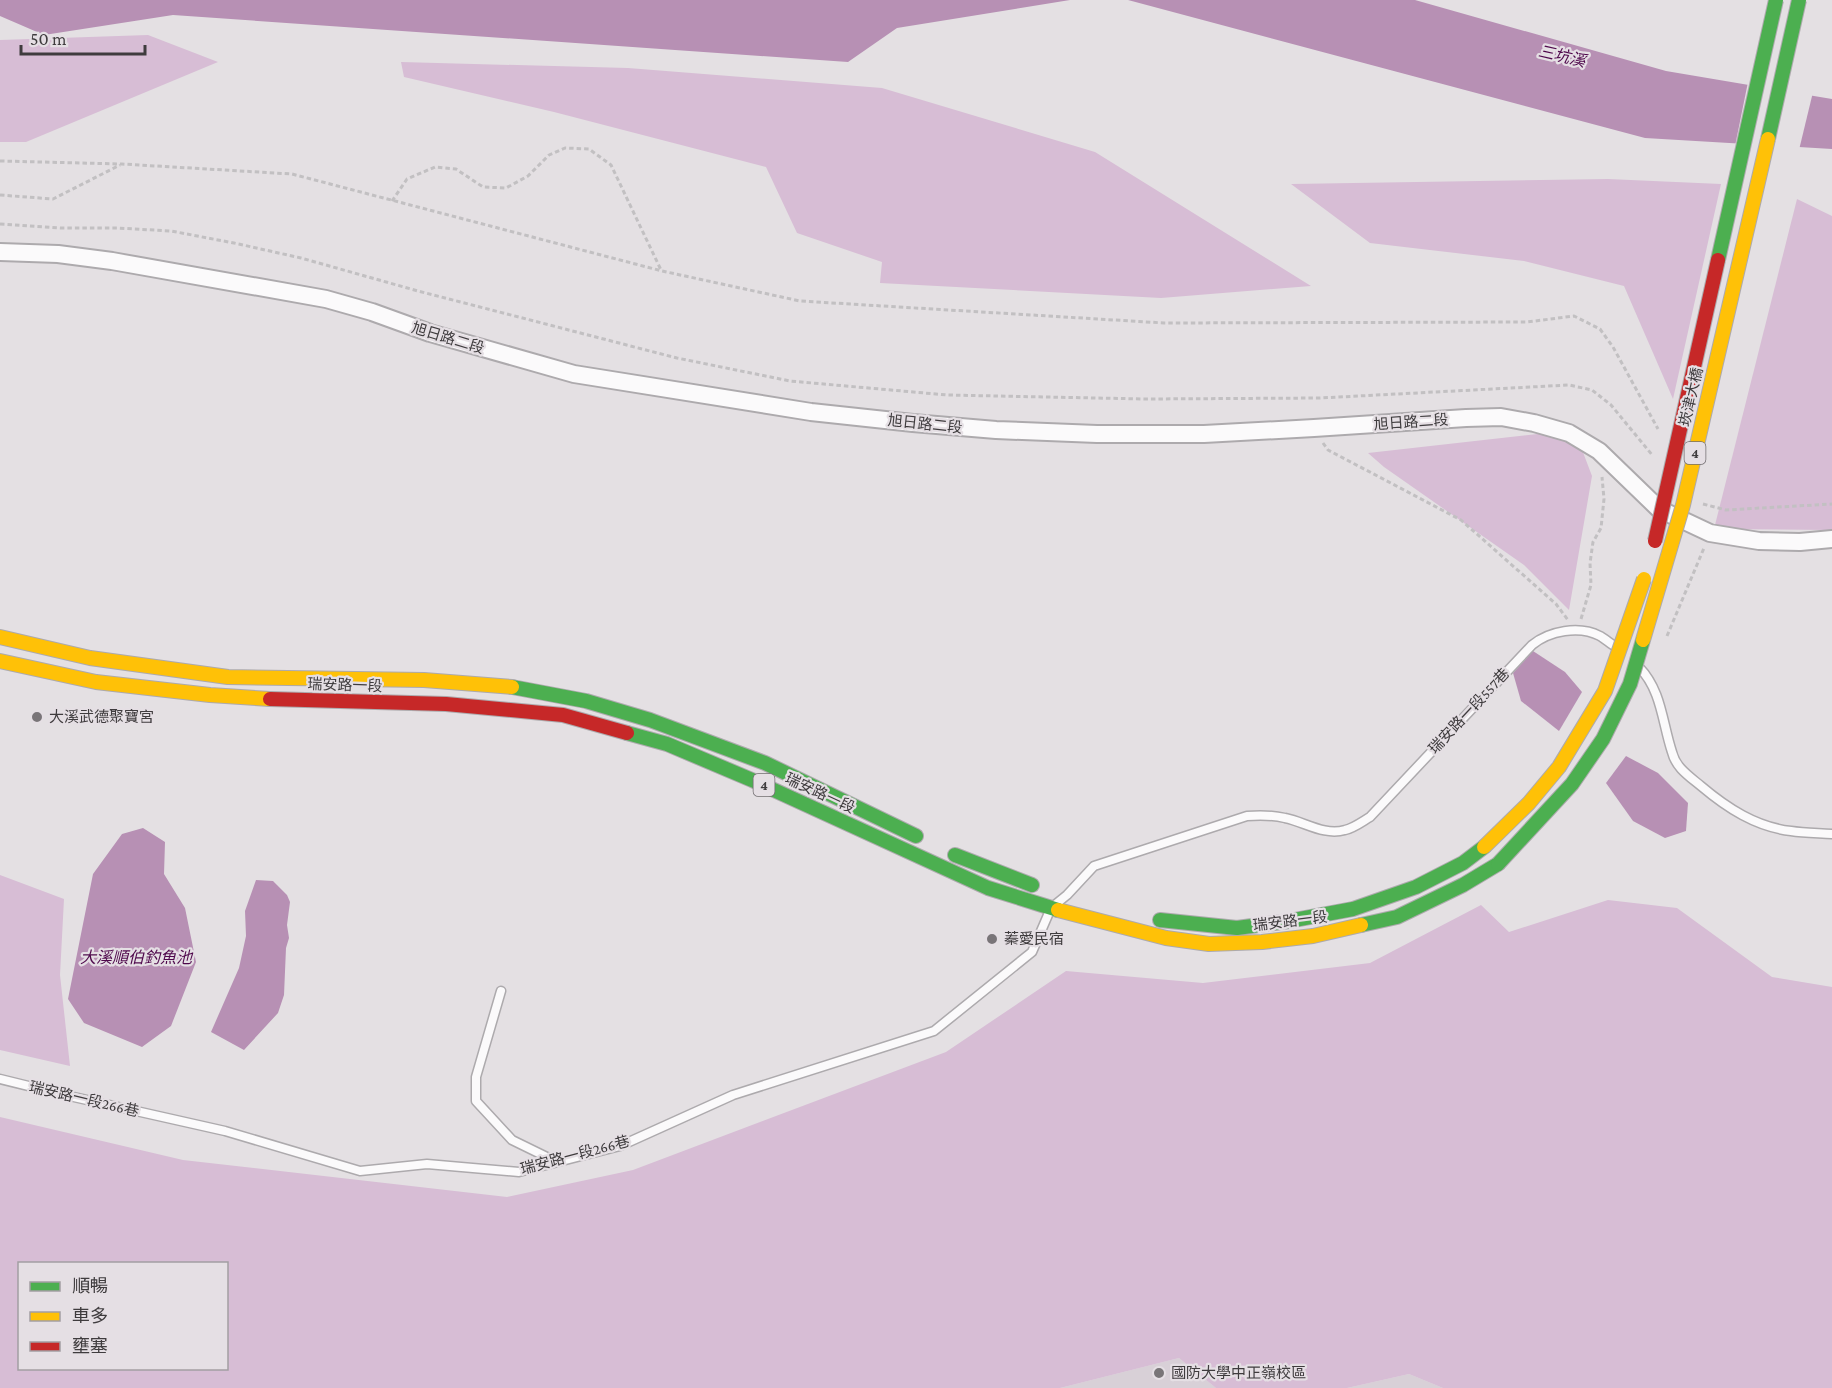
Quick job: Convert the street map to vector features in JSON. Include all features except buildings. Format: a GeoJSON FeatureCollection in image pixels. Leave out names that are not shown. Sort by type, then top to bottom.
{"type":"FeatureCollection","features":[{"type":"Feature","properties":{"kind":"main road","name":"崁津大橋"},"geometry":{"type":"LineString","coordinates":[[1485,846],[1529,803],[1559,767],[1605,691],[1641,591],[1658,534],[1776,0]]}},
{"type":"Feature","properties":{"kind":"main road","name":"崁津大橋"},"geometry":{"type":"LineString","coordinates":[[1498,864],[1572,784],[1603,739],[1630,684],[1683,505],[1744,248],[1799,0]]}},
{"type":"Feature","properties":{"kind":"main road","name":"瑞安路一段"},"geometry":{"type":"LineString","coordinates":[[0,638],[90,658],[228,677],[436,681],[504,686],[586,701],[650,720],[765,763],[924,840]]}},
{"type":"Feature","properties":{"kind":"main road","name":"瑞安路一段"},"geometry":{"type":"LineString","coordinates":[[0,660],[96,682],[210,695],[310,701],[446,704],[563,716],[667,744],[752,780],[988,888],[1051,908],[1166,938],[1209,944],[1262,942],[1313,936],[1397,917],[1463,885],[1498,864]]}},
{"type":"Feature","properties":{"kind":"main road","name":"瑞安路一段"},"geometry":{"type":"LineString","coordinates":[[1144,917],[1237,927],[1289,921],[1353,909],[1416,886],[1462,863],[1485,846]]}},
{"type":"Feature","properties":{"kind":"main road"},"geometry":{"type":"LineString","coordinates":[[945,850],[1027,884],[1072,897]]}},
{"type":"Feature","properties":{"kind":"main road"},"geometry":{"type":"LineString","coordinates":[[1105,908],[1124,913]]}},
{"type":"Feature","properties":{"kind":"street","name":"旭日路二段"},"geometry":{"type":"LineString","coordinates":[[0,252],[58,254],[112,261],[326,299],[441,336],[574,374],[811,412],[913,423],[1097,434],[1204,434],[1502,417],[1569,433],[1599,451],[1659,509],[1710,533],[1758,541],[1800,542],[1832,539]]}},
{"type":"Feature","properties":{"kind":"lane","name":"瑞安路一段557巷"},"geometry":{"type":"LineString","coordinates":[[1051,908],[1072,897],[1094,866],[1247,816],[1285,818],[1324,831],[1345,830],[1358,824],[1370,817],[1532,645],[1542,637],[1576,630],[1598,635],[1629,656],[1646,675],[1655,689],[1672,755],[1679,767],[1711,794],[1735,812],[1763,825],[1790,831],[1832,834]]}},
{"type":"Feature","properties":{"kind":"lane","name":"瑞安路一段266巷"},"geometry":{"type":"LineString","coordinates":[[0,1079],[225,1131],[360,1172],[427,1164],[519,1172],[620,1146],[733,1095],[934,1031],[1032,952],[1051,908]]}},
{"type":"Feature","properties":{"kind":"lane"},"geometry":{"type":"LineString","coordinates":[[501,991],[476,1077],[476,1101],[512,1140],[557,1162]]}},
{"type":"Feature","properties":{"kind":"path"},"geometry":{"type":"LineString","coordinates":[[392,201],[407,179],[435,167],[456,169],[483,187],[506,188],[528,176],[549,155],[565,148],[589,149],[611,165],[662,271]]}},
{"type":"Feature","properties":{"kind":"path"},"geometry":{"type":"LineString","coordinates":[[0,161],[122,164],[292,174],[662,271],[800,301],[1164,323],[1527,322],[1574,316],[1600,329],[1613,347],[1660,434]]}},
{"type":"Feature","properties":{"kind":"path"},"geometry":{"type":"LineString","coordinates":[[0,195],[53,199],[122,164]]}},
{"type":"Feature","properties":{"kind":"path"},"geometry":{"type":"LineString","coordinates":[[0,224],[171,231],[234,243],[301,258],[677,358],[790,381],[947,395],[1146,399],[1320,398],[1569,385],[1592,390],[1611,405],[1656,459]]}},
{"type":"Feature","properties":{"kind":"path"},"geometry":{"type":"LineString","coordinates":[[1314,428],[1328,450],[1461,520],[1556,604],[1576,630],[1584,613],[1591,585],[1590,563],[1593,542],[1601,528],[1604,499],[1599,451]]}},
{"type":"Feature","properties":{"kind":"path"},"geometry":{"type":"LineString","coordinates":[[1700,503],[1726,510],[1832,504]]}},
{"type":"Feature","properties":{"kind":"path"},"geometry":{"type":"LineString","coordinates":[[1665,640],[1710,533]]}},
{"type":"Feature","properties":{"kind":"shaded area"},"geometry":{"type":"Polygon","coordinates":[[[148,35],[218,62],[26,142],[0,142],[0,40],[148,35]]]}},
{"type":"Feature","properties":{"kind":"shaded area"},"geometry":{"type":"Polygon","coordinates":[[[401,62],[628,68],[882,88],[1095,152],[1311,286],[1161,298],[880,283],[882,262],[797,233],[766,167],[554,112],[404,77],[401,62]]]}},
{"type":"Feature","properties":{"kind":"shaded area"},"geometry":{"type":"Polygon","coordinates":[[[1608,179],[1721,184],[1673,399],[1624,286],[1524,261],[1370,243],[1291,184],[1608,179]]]}},
{"type":"Feature","properties":{"kind":"shaded area"},"geometry":{"type":"Polygon","coordinates":[[[1797,199],[1832,216],[1832,530],[1714,529],[1797,199]]]}},
{"type":"Feature","properties":{"kind":"shaded area"},"geometry":{"type":"Polygon","coordinates":[[[1556,432],[1581,447],[1592,476],[1569,610],[1524,565],[1384,467],[1368,453],[1556,432]]]}},
{"type":"Feature","properties":{"kind":"shaded area"},"geometry":{"type":"Polygon","coordinates":[[[0,875],[64,899],[60,975],[70,1066],[0,1050],[0,875]]]}},
{"type":"Feature","properties":{"kind":"shaded area"},"geometry":{"type":"Polygon","coordinates":[[[1608,900],[1677,908],[1772,977],[1832,987],[1832,1388],[1443,1388],[1409,1374],[1347,1388],[1216,1388],[1179,1358],[1060,1388],[0,1388],[0,1117],[183,1160],[507,1197],[633,1170],[946,1052],[1066,971],[1203,983],[1370,963],[1481,905],[1509,932],[1608,900]]]}},
{"type":"Feature","properties":{"kind":"shaded area","name":"國防大學中正嶺校區"},"geometry":{"type":"Polygon","coordinates":[[[1179,1358],[1216,1388],[1060,1388],[1179,1358]]]}},
{"type":"Feature","properties":{"kind":"shaded area","name":"國防大學中正嶺校區"},"geometry":{"type":"Polygon","coordinates":[[[1409,1374],[1443,1388],[1347,1388],[1409,1374]]]}},
{"type":"Feature","properties":{"kind":"water"},"geometry":{"type":"Polygon","coordinates":[[[0,0],[1070,0],[897,28],[848,62],[173,15],[44,35],[0,16],[0,0]]]}},
{"type":"Feature","properties":{"kind":"water","name":"三坑溪"},"geometry":{"type":"Polygon","coordinates":[[[1128,0],[1415,0],[1666,71],[1832,99],[1832,149],[1645,138],[1128,0]]]}},
{"type":"Feature","properties":{"kind":"water"},"geometry":{"type":"Polygon","coordinates":[[[1533,651],[1565,672],[1582,692],[1559,731],[1521,701],[1513,673],[1533,651]]]}},
{"type":"Feature","properties":{"kind":"water"},"geometry":{"type":"Polygon","coordinates":[[[1626,756],[1658,773],[1688,803],[1686,831],[1665,838],[1633,821],[1606,783],[1626,756]]]}},
{"type":"Feature","properties":{"kind":"water","name":"大溪順伯釣魚池"},"geometry":{"type":"Polygon","coordinates":[[[143,828],[165,842],[164,874],[185,908],[196,962],[171,1026],[142,1047],[84,1023],[68,999],[93,874],[122,834],[143,828]]]}},
{"type":"Feature","properties":{"kind":"water"},"geometry":{"type":"Polygon","coordinates":[[[256,880],[273,881],[287,895],[290,902],[287,925],[289,938],[286,948],[284,995],[278,1013],[244,1050],[211,1032],[239,968],[246,936],[245,911],[256,880]]]}},
{"type":"Feature","properties":{"kind":"pier"},"geometry":{"type":"Polygon","coordinates":[[[1748,82],[1813,92],[1799,150],[1735,146],[1748,82]]]}},
{"type":"Feature","properties":{"kind":"traffic: fast"},"geometry":{"type":"LineString","coordinates":[[1718,260],[1776,0]]}},
{"type":"Feature","properties":{"kind":"traffic: fast"},"geometry":{"type":"LineString","coordinates":[[1768,139],[1799,0]]}},
{"type":"Feature","properties":{"kind":"traffic: fast"},"geometry":{"type":"LineString","coordinates":[[1498,864],[1572,784],[1603,739],[1630,684],[1643,640]]}},
{"type":"Feature","properties":{"kind":"traffic: fast"},"geometry":{"type":"LineString","coordinates":[[512,687],[586,701],[650,720],[765,763],[916,836]]}},
{"type":"Feature","properties":{"kind":"traffic: fast"},"geometry":{"type":"LineString","coordinates":[[627,733],[667,744],[752,780],[988,888],[1058,910]]}},
{"type":"Feature","properties":{"kind":"traffic: fast"},"geometry":{"type":"LineString","coordinates":[[1160,920],[1237,928],[1353,909],[1416,887],[1463,863],[1484,847]]}},
{"type":"Feature","properties":{"kind":"traffic: fast"},"geometry":{"type":"LineString","coordinates":[[955,855],[1032,885]]}},
{"type":"Feature","properties":{"kind":"traffic: fast"},"geometry":{"type":"LineString","coordinates":[[1361,925],[1397,917],[1463,885],[1498,864]]}},
{"type":"Feature","properties":{"kind":"traffic: slow"},"geometry":{"type":"LineString","coordinates":[[1643,640],[1683,505],[1768,139]]}},
{"type":"Feature","properties":{"kind":"traffic: slow"},"geometry":{"type":"LineString","coordinates":[[1484,847],[1529,803],[1559,767],[1605,691],[1644,579]]}},
{"type":"Feature","properties":{"kind":"traffic: slow"},"geometry":{"type":"LineString","coordinates":[[0,637],[90,658],[228,677],[424,680],[512,687]]}},
{"type":"Feature","properties":{"kind":"traffic: slow"},"geometry":{"type":"LineString","coordinates":[[0,661],[96,682],[210,695],[270,699]]}},
{"type":"Feature","properties":{"kind":"traffic: slow"},"geometry":{"type":"LineString","coordinates":[[1058,910],[1166,938],[1209,944],[1262,942],[1313,936],[1361,925]]}},
{"type":"Feature","properties":{"kind":"traffic: jam"},"geometry":{"type":"LineString","coordinates":[[1655,541],[1718,260]]}},
{"type":"Feature","properties":{"kind":"traffic: jam"},"geometry":{"type":"LineString","coordinates":[[270,699],[446,704],[563,715],[627,733]]}},
{"type":"Feature","properties":{"kind":"place","name":"大溪武德聚寶宮"},"geometry":{"type":"Point","coordinates":[37,717]}},
{"type":"Feature","properties":{"kind":"place","name":"蓁愛民宿"},"geometry":{"type":"Point","coordinates":[992,939]}},
{"type":"Feature","properties":{"kind":"place","name":"國防大學中正嶺校區"},"geometry":{"type":"Point","coordinates":[1159,1373]}}]}
